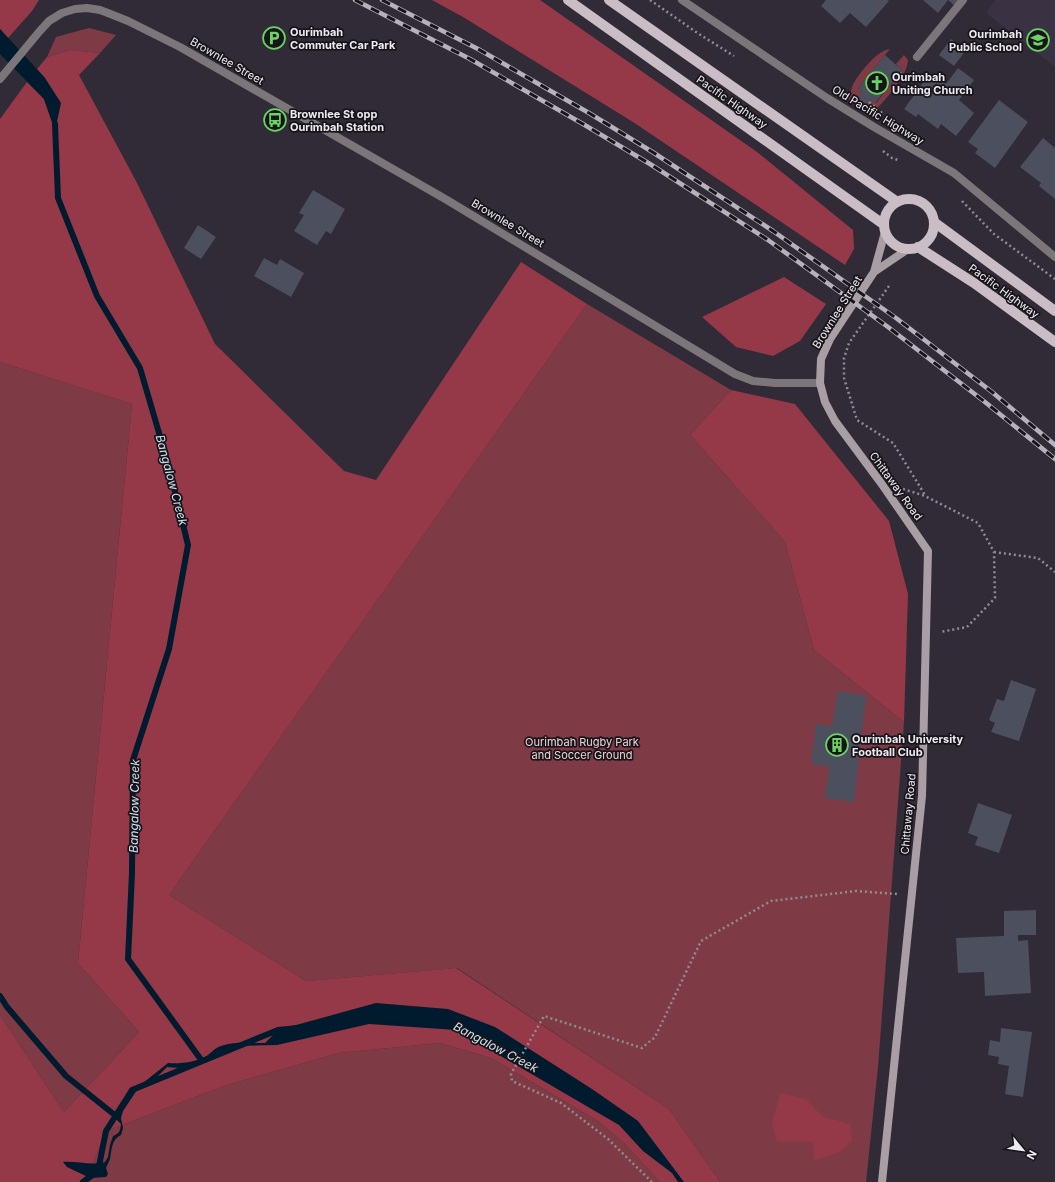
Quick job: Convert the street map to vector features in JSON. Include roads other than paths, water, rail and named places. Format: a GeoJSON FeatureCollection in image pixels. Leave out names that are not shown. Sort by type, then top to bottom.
{"type":"FeatureCollection","features":[{"type":"Feature","properties":{"kind":"main road","name":"Pacific Highway"},"geometry":{"type":"LineString","coordinates":[[568,0],[884,228]]}},
{"type":"Feature","properties":{"kind":"main road","name":"Pacific Highway"},"geometry":{"type":"LineString","coordinates":[[609,0],[896,201]]}},
{"type":"Feature","properties":{"kind":"main road"},"geometry":{"type":"LineString","coordinates":[[905,199],[921,201],[928,207],[934,222],[933,230],[929,238],[913,248],[900,248],[895,245],[888,239],[884,228],[884,216],[888,208],[896,201],[905,199]]}},
{"type":"Feature","properties":{"kind":"main road","name":"Pacific Highway"},"geometry":{"type":"LineString","coordinates":[[934,222],[1055,311]]}},
{"type":"Feature","properties":{"kind":"main road","name":"Brownlee Street"},"geometry":{"type":"LineString","coordinates":[[820,383],[821,359],[830,339],[874,272],[884,228]]}},
{"type":"Feature","properties":{"kind":"main road","name":"Pacific Highway"},"geometry":{"type":"LineString","coordinates":[[913,248],[974,284],[1055,342]]}},
{"type":"Feature","properties":{"kind":"main road","name":"Brownlee Street"},"geometry":{"type":"LineString","coordinates":[[874,272],[913,248]]}},
{"type":"Feature","properties":{"kind":"main road","name":"Chittaway Road"},"geometry":{"type":"LineString","coordinates":[[820,383],[825,402],[835,421],[928,550],[922,796],[882,1182]]}},
{"type":"Feature","properties":{"kind":"street","name":"Old Pacific Highway"},"geometry":{"type":"LineString","coordinates":[[682,0],[827,98],[954,173],[1055,257]]}},
{"type":"Feature","properties":{"kind":"street"},"geometry":{"type":"LineString","coordinates":[[917,57],[963,0]]}},
{"type":"Feature","properties":{"kind":"street","name":"Brownlee Street"},"geometry":{"type":"LineString","coordinates":[[1,77],[49,21],[62,13],[75,9],[88,8],[100,10],[128,21],[180,47],[447,200],[735,374],[760,382],[820,383]]}},
{"type":"Feature","properties":{"kind":"water"},"geometry":{"type":"Polygon","coordinates":[[[0,29],[45,78],[61,103],[55,131],[44,99],[0,54],[0,29]]]}},
{"type":"Feature","properties":{"kind":"water"},"geometry":{"type":"Polygon","coordinates":[[[376,1003],[448,1009],[495,1027],[592,1089],[638,1121],[684,1182],[678,1182],[672,1173],[643,1151],[619,1125],[456,1030],[369,1024],[277,1045],[238,1046],[216,1053],[205,1062],[178,1068],[167,1067],[152,1082],[137,1090],[123,1111],[121,1118],[123,1128],[121,1135],[115,1139],[112,1145],[110,1159],[106,1168],[108,1174],[106,1177],[90,1178],[67,1167],[63,1162],[95,1164],[105,1162],[108,1157],[113,1136],[119,1132],[121,1124],[116,1119],[133,1091],[168,1063],[195,1061],[227,1044],[265,1043],[278,1030],[376,1003]]]}},
{"type":"Feature","properties":{"kind":"waterway","name":"Bangalow Creek"},"geometry":{"type":"LineString","coordinates":[[55,124],[58,198],[97,296],[140,368],[169,467],[188,545],[169,649],[133,760],[132,873],[128,959],[202,1061]]}},
{"type":"Feature","properties":{"kind":"waterway"},"geometry":{"type":"LineString","coordinates":[[0,996],[7,1007],[66,1076],[116,1116]]}},
{"type":"Feature","properties":{"kind":"waterway"},"geometry":{"type":"LineString","coordinates":[[83,1182],[98,1171],[106,1131],[132,1090],[278,1030],[322,1024]]}},
{"type":"Feature","properties":{"kind":"railway"},"geometry":{"type":"LineString","coordinates":[[355,0],[470,59],[583,124],[650,164],[768,240],[888,327],[985,402],[1055,459]]}},
{"type":"Feature","properties":{"kind":"railway"},"geometry":{"type":"LineString","coordinates":[[382,0],[478,49],[589,113],[654,153],[773,231],[896,318],[992,392],[1055,445]]}},
{"type":"Feature","properties":{"kind":"place","name":"Ourimbah Commuter Car Park"},"geometry":{"type":"Point","coordinates":[274,38]}},
{"type":"Feature","properties":{"kind":"place","name":"Ourimbah Public School"},"geometry":{"type":"Point","coordinates":[1038,40]}},
{"type":"Feature","properties":{"kind":"place","name":"Ourimbah Uniting Church"},"geometry":{"type":"Point","coordinates":[877,83]}},
{"type":"Feature","properties":{"kind":"place","name":"Brownlee St opp Ourimbah Station"},"geometry":{"type":"Point","coordinates":[275,120]}},
{"type":"Feature","properties":{"kind":"place","name":"Ourimbah University Football Club"},"geometry":{"type":"Point","coordinates":[837,745]}},
{"type":"Feature","properties":{"kind":"park label","name":"Ourimbah Rugby Park and Soccer Ground"},"geometry":{"type":"Point","coordinates":[582,748]}}]}
